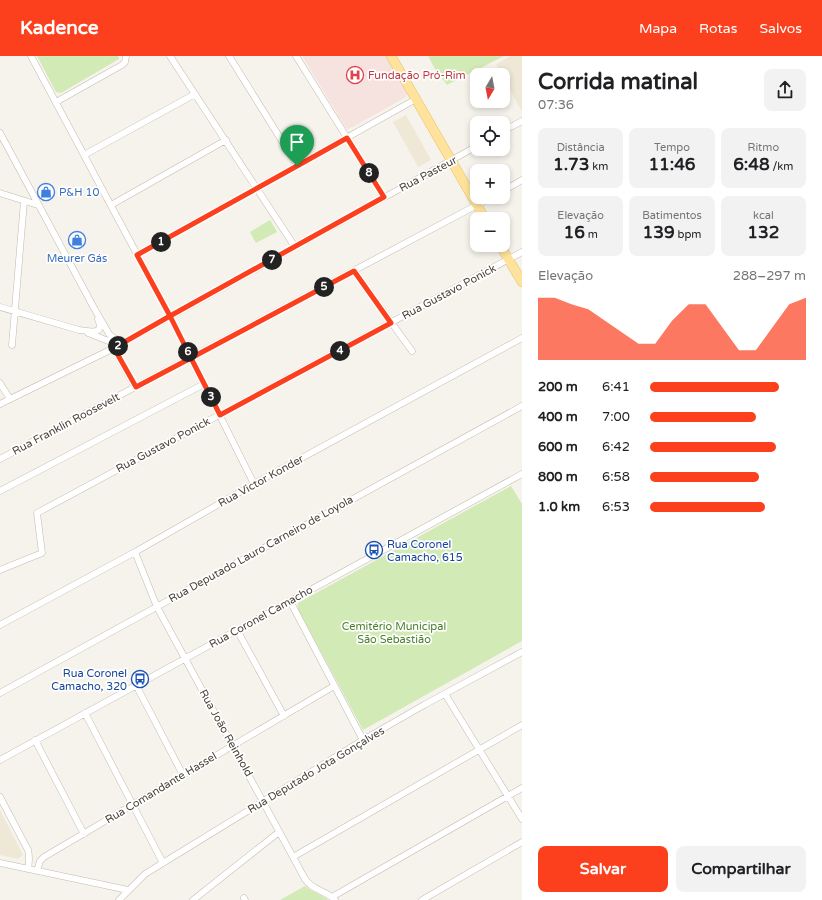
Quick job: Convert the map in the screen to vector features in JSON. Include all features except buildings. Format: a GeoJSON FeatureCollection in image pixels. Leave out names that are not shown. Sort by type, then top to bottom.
{"type":"FeatureCollection","features":[{"type":"Feature","properties":{"kind":"main road"},"geometry":{"type":"LineString","coordinates":[[391,56],[481,212]]}},
{"type":"Feature","properties":{"kind":"main road"},"geometry":{"type":"LineString","coordinates":[[504,252],[522,282]]}},
{"type":"Feature","properties":{"kind":"street"},"geometry":{"type":"LineString","coordinates":[[32,56],[170,316],[254,484]]}},
{"type":"Feature","properties":{"kind":"street"},"geometry":{"type":"LineString","coordinates":[[56,102],[122,65],[125,62],[126,56]]}},
{"type":"Feature","properties":{"kind":"street"},"geometry":{"type":"LineString","coordinates":[[170,56],[295,247]]}},
{"type":"Feature","properties":{"kind":"street"},"geometry":{"type":"LineString","coordinates":[[229,56],[297,166]]}},
{"type":"Feature","properties":{"kind":"street"},"geometry":{"type":"LineString","coordinates":[[296,56],[384,197]]}},
{"type":"Feature","properties":{"kind":"street"},"geometry":{"type":"LineString","coordinates":[[84,155],[195,94]]}},
{"type":"Feature","properties":{"kind":"street"},"geometry":{"type":"LineString","coordinates":[[137,255],[416,99]]}},
{"type":"Feature","properties":{"kind":"street"},"geometry":{"type":"LineString","coordinates":[[510,128],[522,121]]}},
{"type":"Feature","properties":{"kind":"street"},"geometry":{"type":"LineString","coordinates":[[0,133],[109,334],[116,339],[126,341]]}},
{"type":"Feature","properties":{"kind":"street"},"geometry":{"type":"LineString","coordinates":[[111,205],[226,140]]}},
{"type":"Feature","properties":{"kind":"street","name":"Rua Pasteur"},"geometry":{"type":"LineString","coordinates":[[0,404],[114,348],[470,150]]}},
{"type":"Feature","properties":{"kind":"street"},"geometry":{"type":"LineString","coordinates":[[510,187],[522,180]]}},
{"type":"Feature","properties":{"kind":"street"},"geometry":{"type":"LineString","coordinates":[[0,193],[38,205]]}},
{"type":"Feature","properties":{"kind":"street"},"geometry":{"type":"LineString","coordinates":[[12,344],[24,201]]}},
{"type":"Feature","properties":{"kind":"street","name":"Rua Franklin Roosevelt"},"geometry":{"type":"LineString","coordinates":[[0,459],[477,205]]}},
{"type":"Feature","properties":{"kind":"street","name":"Rua Gustavo Ponick"},"geometry":{"type":"LineString","coordinates":[[0,570],[42,552],[37,513],[522,252]]}},
{"type":"Feature","properties":{"kind":"street"},"geometry":{"type":"LineString","coordinates":[[354,271],[412,350]]}},
{"type":"Feature","properties":{"kind":"street"},"geometry":{"type":"LineString","coordinates":[[0,307],[79,330],[108,341],[117,343],[126,341]]}},
{"type":"Feature","properties":{"kind":"street"},"geometry":{"type":"LineString","coordinates":[[79,330],[96,332],[99,330],[100,323],[94,308]]}},
{"type":"Feature","properties":{"kind":"street","name":"Rua Victor Konder"},"geometry":{"type":"LineString","coordinates":[[0,625],[522,338]]}},
{"type":"Feature","properties":{"kind":"street"},"geometry":{"type":"LineString","coordinates":[[100,355],[108,348],[108,341]]}},
{"type":"Feature","properties":{"kind":"street"},"geometry":{"type":"LineString","coordinates":[[114,348],[136,387]]}},
{"type":"Feature","properties":{"kind":"street"},"geometry":{"type":"LineString","coordinates":[[0,383],[10,399]]}},
{"type":"Feature","properties":{"kind":"street"},"geometry":{"type":"LineString","coordinates":[[0,491],[204,384]]}},
{"type":"Feature","properties":{"kind":"street","name":"Rua Deputado Lauro Carneiro de Loyola"},"geometry":{"type":"LineString","coordinates":[[0,692],[522,406]]}},
{"type":"Feature","properties":{"kind":"street","name":"Rua Coronel Camacho"},"geometry":{"type":"LineString","coordinates":[[0,760],[522,474]]}},
{"type":"Feature","properties":{"kind":"street","name":"Rua João Reinhold"},"geometry":{"type":"LineString","coordinates":[[135,552],[157,606],[307,883],[334,898]]}},
{"type":"Feature","properties":{"kind":"street"},"geometry":{"type":"LineString","coordinates":[[290,601],[363,740]]}},
{"type":"Feature","properties":{"kind":"street"},"geometry":{"type":"LineString","coordinates":[[238,630],[284,716]]}},
{"type":"Feature","properties":{"kind":"street","name":"Rua Deputado Jota Gonçalves"},"geometry":{"type":"LineString","coordinates":[[119,900],[145,874],[363,740],[522,652]]}},
{"type":"Feature","properties":{"kind":"street"},"geometry":{"type":"LineString","coordinates":[[136,685],[184,775]]}},
{"type":"Feature","properties":{"kind":"street","name":"Rua Comandante Hassel"},"geometry":{"type":"LineString","coordinates":[[37,871],[40,861],[44,857],[334,686]]}},
{"type":"Feature","properties":{"kind":"street"},"geometry":{"type":"LineString","coordinates":[[445,694],[522,820]]}},
{"type":"Feature","properties":{"kind":"street"},"geometry":{"type":"LineString","coordinates":[[85,713],[163,863]]}},
{"type":"Feature","properties":{"kind":"street"},"geometry":{"type":"LineString","coordinates":[[293,857],[522,725]]}},
{"type":"Feature","properties":{"kind":"street"},"geometry":{"type":"LineString","coordinates":[[35,740],[84,834]]}},
{"type":"Feature","properties":{"kind":"street"},"geometry":{"type":"LineString","coordinates":[[334,898],[522,788]]}},
{"type":"Feature","properties":{"kind":"street"},"geometry":{"type":"LineString","coordinates":[[0,796],[28,850],[30,860],[28,869]]}},
{"type":"Feature","properties":{"kind":"street"},"geometry":{"type":"LineString","coordinates":[[192,900],[279,832]]}},
{"type":"Feature","properties":{"kind":"street"},"geometry":{"type":"LineString","coordinates":[[422,900],[522,842]]}},
{"type":"Feature","properties":{"kind":"street"},"geometry":{"type":"LineString","coordinates":[[0,863],[128,890]]}},
{"type":"Feature","properties":{"kind":"shaded area","name":"Fundação Pró-Rim"},"geometry":{"type":"Polygon","coordinates":[[[302,56],[386,56],[407,94],[406,97],[348,129],[302,56]]]}},
{"type":"Feature","properties":{"kind":"shaded area"},"geometry":{"type":"Polygon","coordinates":[[[511,56],[522,56],[522,112],[510,90],[510,68],[498,68],[496,64],[511,56]]]}},
{"type":"Feature","properties":{"kind":"shaded area"},"geometry":{"type":"Polygon","coordinates":[[[406,115],[431,160],[418,167],[393,122],[406,115]]]}},
{"type":"Feature","properties":{"kind":"shaded area"},"geometry":{"type":"Polygon","coordinates":[[[0,810],[23,855],[18,859],[0,855],[0,810]]]}},
{"type":"Feature","properties":{"kind":"green space"},"geometry":{"type":"Polygon","coordinates":[[[37,56],[118,56],[119,59],[61,93],[56,92],[37,56]]]}},
{"type":"Feature","properties":{"kind":"green space"},"geometry":{"type":"Polygon","coordinates":[[[428,56],[504,56],[480,68],[470,68],[470,73],[447,85],[435,69],[428,56]]]}},
{"type":"Feature","properties":{"kind":"green space"},"geometry":{"type":"Polygon","coordinates":[[[270,220],[277,232],[256,243],[250,232],[270,220]]]}},
{"type":"Feature","properties":{"kind":"green space","name":"Cemitério Municipal São Sebastião"},"geometry":{"type":"Polygon","coordinates":[[[511,486],[522,504],[522,641],[363,730],[298,609],[298,603],[511,486]]]}},
{"type":"Feature","properties":{"kind":"green space"},"geometry":{"type":"Polygon","coordinates":[[[305,886],[328,900],[280,900],[305,886]]]}},
{"type":"Feature","properties":{"kind":"place","name":"Fundação Pró-Rim"},"geometry":{"type":"Point","coordinates":[355,75]}},
{"type":"Feature","properties":{"kind":"place","name":"P&H 10"},"geometry":{"type":"Point","coordinates":[46,192]}},
{"type":"Feature","properties":{"kind":"place","name":"Meurer Gás"},"geometry":{"type":"Point","coordinates":[77,240]}},
{"type":"Feature","properties":{"kind":"place","name":"Rua Coronel Camacho, 615"},"geometry":{"type":"Point","coordinates":[374,550]}},
{"type":"Feature","properties":{"kind":"place","name":"Rua Coronel Camacho, 320"},"geometry":{"type":"Point","coordinates":[140,679]}},
{"type":"Feature","properties":{"kind":"route"},"geometry":{"type":"LineString","coordinates":[[297,166],[137,255],[170,316],[114,348],[136,387],[191,358],[220,415],[391,323],[354,271],[191,358],[170,316],[384,197],[347,138],[297,166]]}}]}
